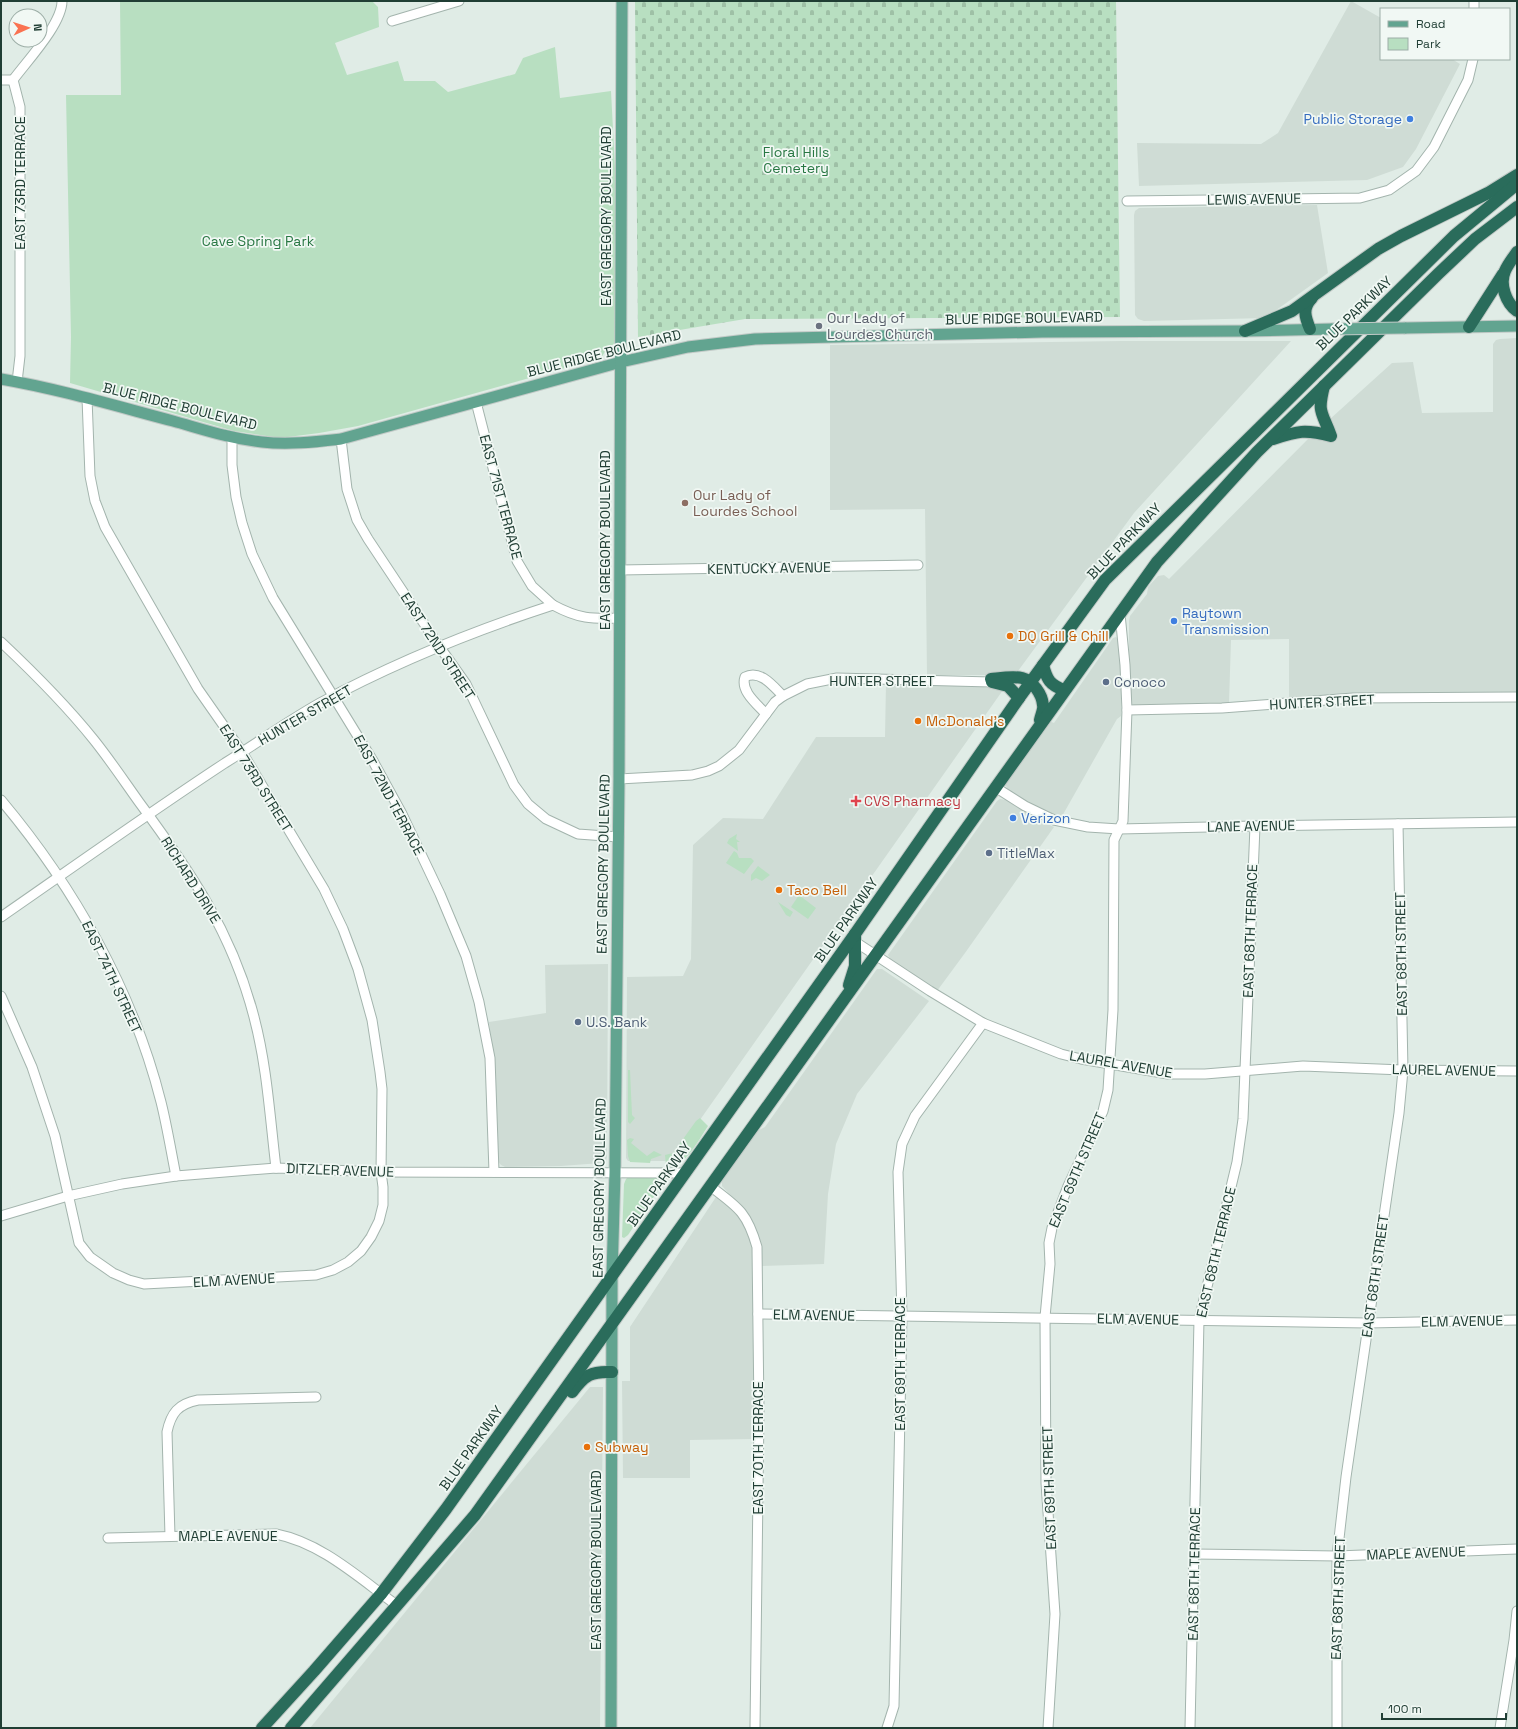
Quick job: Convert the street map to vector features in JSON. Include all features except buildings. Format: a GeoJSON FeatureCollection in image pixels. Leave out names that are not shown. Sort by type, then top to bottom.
{"type":"FeatureCollection","features":[{"type":"Feature","properties":{"kind":"highway"},"geometry":{"type":"LineString","coordinates":[[1245,331],[1283,316],[1378,249],[1488,193],[1517,175]]}},
{"type":"Feature","properties":{"kind":"highway","name":"BLUE PARKWAY"},"geometry":{"type":"LineString","coordinates":[[262,1728],[314,1671],[380,1594],[446,1509],[854,938],[1019,698],[1105,580],[1454,236],[1517,184]]}},
{"type":"Feature","properties":{"kind":"highway"},"geometry":{"type":"LineString","coordinates":[[291,1728],[398,1606],[474,1515],[1157,562],[1270,440],[1324,386],[1475,239],[1517,207]]}},
{"type":"Feature","properties":{"kind":"highway"},"geometry":{"type":"LineString","coordinates":[[1469,327],[1517,252]]}},
{"type":"Feature","properties":{"kind":"highway"},"geometry":{"type":"LineString","coordinates":[[1504,272],[1503,286],[1505,294],[1508,302],[1517,311]]}},
{"type":"Feature","properties":{"kind":"highway"},"geometry":{"type":"LineString","coordinates":[[1310,329],[1305,317],[1305,310],[1309,300],[1317,293]]}},
{"type":"Feature","properties":{"kind":"highway"},"geometry":{"type":"LineString","coordinates":[[1270,440],[1299,431],[1317,432],[1331,436],[1320,410],[1320,402],[1324,386]]}},
{"type":"Feature","properties":{"kind":"highway"},"geometry":{"type":"LineString","coordinates":[[1043,665],[1045,676],[1051,684],[1064,690]]}},
{"type":"Feature","properties":{"kind":"highway"},"geometry":{"type":"LineString","coordinates":[[991,681],[1022,678],[1031,682],[1040,696],[1044,706],[1037,729]]}},
{"type":"Feature","properties":{"kind":"highway"},"geometry":{"type":"LineString","coordinates":[[991,681],[1008,686],[1019,698]]}},
{"type":"Feature","properties":{"kind":"highway"},"geometry":{"type":"LineString","coordinates":[[845,997],[855,966],[854,938]]}},
{"type":"Feature","properties":{"kind":"highway"},"geometry":{"type":"LineString","coordinates":[[534,1433],[549,1422],[585,1377],[596,1373],[612,1372]]}},
{"type":"Feature","properties":{"kind":"main road","name":"EAST GREGORY BOULEVARD"},"geometry":{"type":"LineString","coordinates":[[611,1728],[612,1275],[616,1173],[619,779],[622,1]]}},
{"type":"Feature","properties":{"kind":"main road","name":"BLUE RIDGE BOULEVARD"},"geometry":{"type":"LineString","coordinates":[[1,379],[87,398],[232,438],[261,442],[316,442],[341,439],[621,362],[688,347],[755,340],[1129,331],[1245,331],[1517,326]]}},
{"type":"Feature","properties":{"kind":"street"},"geometry":{"type":"LineString","coordinates":[[1,80],[13,80],[57,22],[62,8],[62,1]]}},
{"type":"Feature","properties":{"kind":"street"},"geometry":{"type":"LineString","coordinates":[[392,21],[459,1]]}},
{"type":"Feature","properties":{"kind":"street","name":"LEWIS AVENUE"},"geometry":{"type":"LineString","coordinates":[[1127,201],[1360,198],[1389,190],[1416,171],[1434,147],[1468,80],[1473,60]]}},
{"type":"Feature","properties":{"kind":"street","name":"EAST 73RD TERRACE"},"geometry":{"type":"LineString","coordinates":[[13,80],[20,107],[20,356],[17,382]]}},
{"type":"Feature","properties":{"kind":"street","name":"EAST 73RD STREET"},"geometry":{"type":"LineString","coordinates":[[87,398],[90,476],[95,500],[105,527],[198,688],[242,752],[324,889],[343,928],[358,969],[372,1020],[382,1089],[381,1172]]}},
{"type":"Feature","properties":{"kind":"street","name":"EAST 71ST TERRACE"},"geometry":{"type":"LineString","coordinates":[[476,402],[517,561],[532,586],[553,605]]}},
{"type":"Feature","properties":{"kind":"street","name":"EAST 72ND TERRACE"},"geometry":{"type":"LineString","coordinates":[[232,438],[232,464],[236,497],[242,523],[252,554],[273,598],[373,761],[402,814],[440,894],[466,956],[479,1002],[490,1058],[494,1172]]}},
{"type":"Feature","properties":{"kind":"street","name":"EAST 72ND STREET"},"geometry":{"type":"LineString","coordinates":[[341,439],[347,489],[357,520],[439,646],[466,684],[514,785],[528,804],[546,819],[578,834],[618,837]]}},
{"type":"Feature","properties":{"kind":"street","name":"KENTUCKY AVENUE"},"geometry":{"type":"LineString","coordinates":[[620,570],[918,565]]}},
{"type":"Feature","properties":{"kind":"street"},"geometry":{"type":"LineString","coordinates":[[553,605],[566,612],[584,618],[620,618]]}},
{"type":"Feature","properties":{"kind":"street","name":"HUNTER STREET"},"geometry":{"type":"LineString","coordinates":[[1,917],[148,813],[318,704],[439,646],[506,620],[553,605]]}},
{"type":"Feature","properties":{"kind":"street","name":"EAST 69TH STREET"},"geometry":{"type":"LineString","coordinates":[[1048,1728],[1055,1614],[1046,1483],[1045,1317],[1050,1264],[1049,1243],[1052,1228],[1068,1186],[1102,1111],[1108,1090],[1111,1064],[1114,1010],[1114,840],[1123,821],[1127,710],[1125,666],[1120,614]]}},
{"type":"Feature","properties":{"kind":"street","name":"RICHARD DRIVE"},"geometry":{"type":"LineString","coordinates":[[1,642],[39,677],[94,739],[181,859],[205,896],[225,935],[241,975],[254,1016],[264,1059],[276,1168]]}},
{"type":"Feature","properties":{"kind":"street"},"geometry":{"type":"LineString","coordinates":[[766,714],[745,689],[745,677],[750,674],[757,674],[764,678],[783,696]]}},
{"type":"Feature","properties":{"kind":"street","name":"HUNTER STREET"},"geometry":{"type":"LineString","coordinates":[[619,779],[692,774],[719,766],[739,750],[775,702],[783,696],[807,684],[837,678],[991,681]]}},
{"type":"Feature","properties":{"kind":"street","name":"HUNTER STREET"},"geometry":{"type":"LineString","coordinates":[[1127,710],[1222,708],[1353,698],[1517,697]]}},
{"type":"Feature","properties":{"kind":"street","name":"LANE AVENUE"},"geometry":{"type":"LineString","coordinates":[[995,788],[1025,806],[1054,820],[1088,827],[1119,829],[1517,822]]}},
{"type":"Feature","properties":{"kind":"street","name":"EAST 74TH STREET"},"geometry":{"type":"LineString","coordinates":[[1,800],[21,824],[59,877],[101,947],[133,1016],[146,1052],[161,1101],[176,1176]]}},
{"type":"Feature","properties":{"kind":"street","name":"EAST 68TH STREET"},"geometry":{"type":"LineString","coordinates":[[1337,1728],[1337,1556],[1346,1477],[1399,1113],[1403,1070],[1398,824]]}},
{"type":"Feature","properties":{"kind":"street","name":"EAST 68TH TERRACE"},"geometry":{"type":"LineString","coordinates":[[1190,1728],[1199,1320],[1237,1162],[1243,1120],[1255,826]]}},
{"type":"Feature","properties":{"kind":"street","name":"LAUREL AVENUE"},"geometry":{"type":"LineString","coordinates":[[854,938],[930,991],[983,1023],[1061,1054],[1081,1059],[1168,1074],[1205,1074],[1303,1066],[1403,1070],[1517,1071]]}},
{"type":"Feature","properties":{"kind":"street","name":"ELM AVENUE"},"geometry":{"type":"LineString","coordinates":[[1,996],[32,1067],[55,1136],[79,1243],[101,1266],[129,1280],[144,1284],[316,1275],[333,1270],[348,1262],[361,1251],[379,1222],[383,1205],[381,1172]]}},
{"type":"Feature","properties":{"kind":"street","name":"EAST 69TH TERRACE"},"geometry":{"type":"LineString","coordinates":[[887,1728],[894,1706],[902,1315],[898,1172],[902,1144],[908,1128],[915,1116],[983,1023]]}},
{"type":"Feature","properties":{"kind":"street","name":"DITZLER AVENUE"},"geometry":{"type":"LineString","coordinates":[[1,1216],[68,1196],[122,1184],[176,1176],[276,1168],[381,1172],[685,1174]]}},
{"type":"Feature","properties":{"kind":"street","name":"EAST 70TH TERRACE"},"geometry":{"type":"LineString","coordinates":[[710,1186],[740,1210],[750,1224],[757,1247],[758,1314],[755,1728]]}},
{"type":"Feature","properties":{"kind":"street","name":"ELM AVENUE"},"geometry":{"type":"LineString","coordinates":[[758,1314],[1045,1317],[1368,1323],[1517,1320]]}},
{"type":"Feature","properties":{"kind":"street"},"geometry":{"type":"LineString","coordinates":[[170,1536],[167,1432],[170,1418],[177,1409],[188,1402],[198,1400],[316,1396]]}},
{"type":"Feature","properties":{"kind":"street","name":"MAPLE AVENUE"},"geometry":{"type":"LineString","coordinates":[[108,1538],[276,1534],[289,1536],[316,1547],[398,1606]]}},
{"type":"Feature","properties":{"kind":"street","name":"MAPLE AVENUE"},"geometry":{"type":"LineString","coordinates":[[1194,1554],[1337,1556],[1517,1549]]}},
{"type":"Feature","properties":{"kind":"street"},"geometry":{"type":"LineString","coordinates":[[1500,1728],[1514,1640],[1517,1611]]}},
{"type":"Feature","properties":{"kind":"shaded area","name":"Public Storage"},"geometry":{"type":"Polygon","coordinates":[[[1351,1],[1380,17],[1380,60],[1454,60],[1460,64],[1416,149],[1403,167],[1367,180],[1139,186],[1137,143],[1261,144],[1278,133],[1351,1]]]}},
{"type":"Feature","properties":{"kind":"shaded area"},"geometry":{"type":"Polygon","coordinates":[[[1317,205],[1328,273],[1265,318],[1144,321],[1138,319],[1135,315],[1134,215],[1135,211],[1139,208],[1317,205]]]}},
{"type":"Feature","properties":{"kind":"shaded area"},"geometry":{"type":"Polygon","coordinates":[[[1517,338],[1517,695],[1289,698],[1289,639],[1231,640],[1229,703],[1133,705],[1131,703],[1129,699],[1130,616],[1147,594],[1148,587],[1158,576],[1164,575],[1169,579],[1309,438],[1392,363],[1413,362],[1422,413],[1493,412],[1493,344],[1496,340],[1500,339],[1517,338]]]}},
{"type":"Feature","properties":{"kind":"shaded area"},"geometry":{"type":"Polygon","coordinates":[[[1122,341],[1291,341],[1134,513],[1015,675],[927,675],[925,509],[830,510],[830,345],[1122,341]]]}},
{"type":"Feature","properties":{"kind":"shaded area"},"geometry":{"type":"Polygon","coordinates":[[[1116,637],[1121,642],[1121,716],[1117,719],[1061,818],[1031,806],[1007,788],[1005,784],[1049,721],[1054,723],[1113,638],[1116,637]]]}},
{"type":"Feature","properties":{"kind":"shaded area"},"geometry":{"type":"Polygon","coordinates":[[[886,683],[969,685],[1003,690],[671,1161],[628,1161],[626,1158],[627,977],[683,976],[691,959],[693,845],[723,818],[763,819],[816,737],[885,737],[886,683]]]}},
{"type":"Feature","properties":{"kind":"shaded area"},"geometry":{"type":"Polygon","coordinates":[[[1000,799],[1006,800],[1035,818],[1054,827],[937,991],[890,959],[888,955],[997,801],[1000,799]]]}},
{"type":"Feature","properties":{"kind":"shaded area"},"geometry":{"type":"Polygon","coordinates":[[[608,964],[606,1161],[601,1163],[561,1166],[505,1167],[501,1165],[497,1160],[496,1089],[489,1022],[546,1013],[545,965],[608,964]]]}},
{"type":"Feature","properties":{"kind":"shaded area"},"geometry":{"type":"Polygon","coordinates":[[[877,969],[882,969],[929,1001],[857,1094],[836,1144],[828,1194],[824,1264],[762,1266],[757,1231],[747,1213],[722,1186],[722,1181],[757,1131],[765,1127],[877,969]]]}},
{"type":"Feature","properties":{"kind":"shaded area"},"geometry":{"type":"Polygon","coordinates":[[[716,1197],[731,1207],[745,1223],[751,1238],[754,1258],[754,1439],[690,1440],[690,1478],[623,1478],[622,1381],[630,1381],[630,1327],[716,1197]]]}},
{"type":"Feature","properties":{"kind":"shaded area"},"geometry":{"type":"Polygon","coordinates":[[[590,1387],[603,1387],[600,1728],[310,1728],[590,1387]]]}},
{"type":"Feature","properties":{"kind":"green space","name":"Cave Spring Park"},"geometry":{"type":"Polygon","coordinates":[[[120,1],[372,1],[378,7],[379,27],[335,43],[347,75],[398,61],[404,81],[435,81],[448,92],[515,74],[523,58],[555,47],[560,98],[611,91],[618,226],[616,342],[606,350],[601,358],[358,426],[280,438],[234,431],[70,383],[71,337],[66,95],[121,95],[120,1]]]}},
{"type":"Feature","properties":{"kind":"green space","name":"Floral Hills Cemetery"},"geometry":{"type":"Polygon","coordinates":[[[635,1],[1116,1],[1120,317],[745,319],[638,337],[635,1]]]}},
{"type":"Feature","properties":{"kind":"green space"},"geometry":{"type":"Polygon","coordinates":[[[737,834],[736,839],[740,842],[737,842],[738,851],[727,843],[729,839],[737,834]]]}},
{"type":"Feature","properties":{"kind":"green space"},"geometry":{"type":"Polygon","coordinates":[[[734,851],[737,853],[739,858],[751,858],[754,861],[744,874],[726,863],[734,851]]]}},
{"type":"Feature","properties":{"kind":"green space"},"geometry":{"type":"Polygon","coordinates":[[[758,866],[770,875],[762,881],[756,878],[751,881],[751,875],[758,866]]]}},
{"type":"Feature","properties":{"kind":"green space"},"geometry":{"type":"Polygon","coordinates":[[[799,895],[816,908],[808,919],[791,907],[799,895]]]}},
{"type":"Feature","properties":{"kind":"green space"},"geometry":{"type":"Polygon","coordinates":[[[778,902],[793,912],[790,917],[786,915],[778,902]]]}},
{"type":"Feature","properties":{"kind":"green space"},"geometry":{"type":"Polygon","coordinates":[[[628,1070],[630,1070],[632,1115],[635,1118],[630,1124],[628,1122],[628,1070]]]}},
{"type":"Feature","properties":{"kind":"green space"},"geometry":{"type":"Polygon","coordinates":[[[700,1118],[708,1126],[693,1149],[684,1160],[673,1168],[666,1165],[665,1155],[673,1153],[696,1121],[700,1118]]]}},
{"type":"Feature","properties":{"kind":"green space"},"geometry":{"type":"Polygon","coordinates":[[[630,1138],[634,1139],[631,1143],[647,1156],[654,1151],[662,1155],[651,1159],[650,1163],[630,1162],[627,1140],[630,1138]]]}},
{"type":"Feature","properties":{"kind":"green space"},"geometry":{"type":"Polygon","coordinates":[[[631,1175],[665,1176],[665,1180],[628,1235],[624,1238],[622,1237],[624,1184],[626,1179],[631,1175]]]}},
{"type":"Feature","properties":{"kind":"place","name":"Public Storage"},"geometry":{"type":"Point","coordinates":[1410,119]}},
{"type":"Feature","properties":{"kind":"place","name":"Our Lady of Lourdes Church"},"geometry":{"type":"Point","coordinates":[819,326]}},
{"type":"Feature","properties":{"kind":"place","name":"Our Lady of Lourdes School"},"geometry":{"type":"Point","coordinates":[685,503]}},
{"type":"Feature","properties":{"kind":"place","name":"Raytown Transmission"},"geometry":{"type":"Point","coordinates":[1174,621]}},
{"type":"Feature","properties":{"kind":"place","name":"DQ Grill & Chill"},"geometry":{"type":"Point","coordinates":[1010,636]}},
{"type":"Feature","properties":{"kind":"place","name":"Conoco"},"geometry":{"type":"Point","coordinates":[1106,682]}},
{"type":"Feature","properties":{"kind":"place","name":"McDonald's"},"geometry":{"type":"Point","coordinates":[918,721]}},
{"type":"Feature","properties":{"kind":"place","name":"CVS Pharmacy"},"geometry":{"type":"Point","coordinates":[856,801]}},
{"type":"Feature","properties":{"kind":"place","name":"Verizon"},"geometry":{"type":"Point","coordinates":[1013,818]}},
{"type":"Feature","properties":{"kind":"place","name":"TitleMax"},"geometry":{"type":"Point","coordinates":[989,853]}},
{"type":"Feature","properties":{"kind":"place","name":"Taco Bell"},"geometry":{"type":"Point","coordinates":[779,890]}},
{"type":"Feature","properties":{"kind":"place","name":"U.S. Bank"},"geometry":{"type":"Point","coordinates":[578,1022]}},
{"type":"Feature","properties":{"kind":"place","name":"Subway"},"geometry":{"type":"Point","coordinates":[587,1447]}}]}
